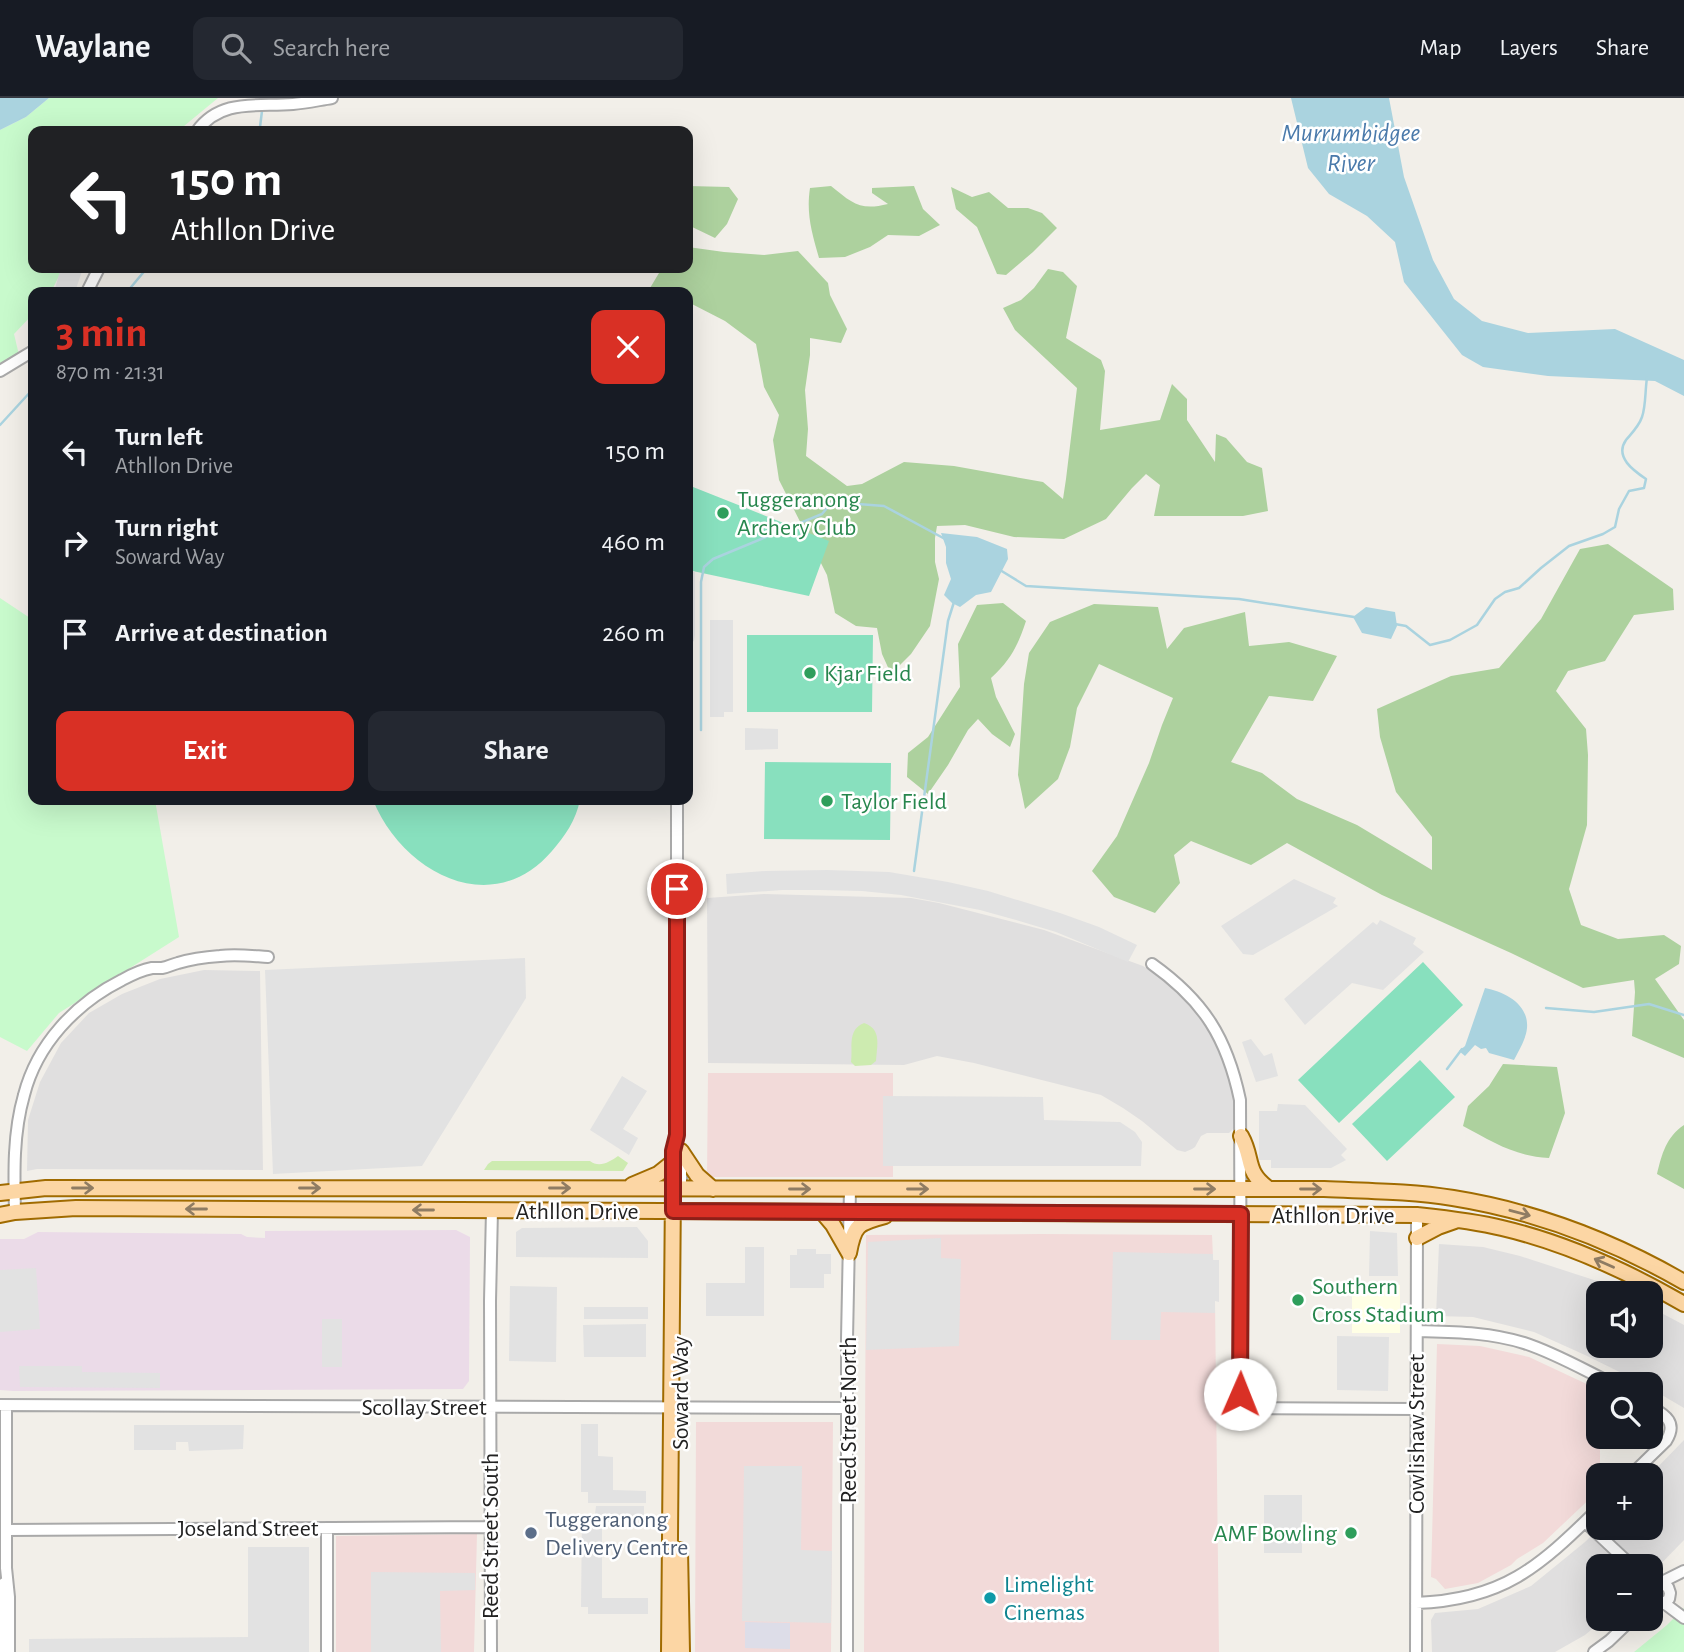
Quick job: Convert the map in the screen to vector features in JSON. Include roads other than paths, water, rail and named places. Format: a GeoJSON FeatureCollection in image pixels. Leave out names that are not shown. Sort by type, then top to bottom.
{"type":"FeatureCollection","features":[{"type":"Feature","properties":{"kind":"main road"},"geometry":{"type":"LineString","coordinates":[[1241,1136],[1247,1146],[1255,1178],[1269,1189]]}},
{"type":"Feature","properties":{"kind":"main road"},"geometry":{"type":"LineString","coordinates":[[624,1189],[659,1174],[677,1156],[713,1189]]}},
{"type":"Feature","properties":{"kind":"main road","name":"Athllon Drive"},"geometry":{"type":"LineString","coordinates":[[7,1192],[46,1188],[525,1188],[1269,1189],[1418,1193],[1514,1211],[1562,1225],[1617,1248],[1684,1282]]}},
{"type":"Feature","properties":{"kind":"main road"},"geometry":{"type":"LineString","coordinates":[[434,1188],[479,1195],[487,1200],[492,1210]]}},
{"type":"Feature","properties":{"kind":"main road"},"geometry":{"type":"LineString","coordinates":[[492,1210],[493,1200],[500,1192],[525,1188]]}},
{"type":"Feature","properties":{"kind":"main road","name":"Soward Way"},"geometry":{"type":"LineString","coordinates":[[669,1652],[676,1408],[677,1189]]}},
{"type":"Feature","properties":{"kind":"main road"},"geometry":{"type":"LineString","coordinates":[[1353,1190],[1405,1200],[1414,1207],[1417,1215]]}},
{"type":"Feature","properties":{"kind":"main road"},"geometry":{"type":"LineString","coordinates":[[1417,1215],[1420,1207],[1429,1200],[1454,1198]]}},
{"type":"Feature","properties":{"kind":"main road","name":"Athllon Drive"},"geometry":{"type":"LineString","coordinates":[[7,1214],[76,1208],[1417,1215],[1502,1228],[1566,1247],[1613,1267],[1684,1304]]}},
{"type":"Feature","properties":{"kind":"main road"},"geometry":{"type":"LineString","coordinates":[[822,1212],[828,1216],[849,1253]]}},
{"type":"Feature","properties":{"kind":"main road"},"geometry":{"type":"LineString","coordinates":[[849,1253],[854,1230],[861,1224],[900,1212]]}},
{"type":"Feature","properties":{"kind":"main road"},"geometry":{"type":"LineString","coordinates":[[1417,1238],[1460,1220]]}},
{"type":"Feature","properties":{"kind":"main road","name":"Soward Way"},"geometry":{"type":"LineString","coordinates":[[676,1408],[682,1652]]}},
{"type":"Feature","properties":{"kind":"street"},"geometry":{"type":"LineString","coordinates":[[201,126],[207,119],[225,109],[239,106],[293,104],[332,98]]}},
{"type":"Feature","properties":{"kind":"street"},"geometry":{"type":"LineString","coordinates":[[0,370],[28,354]]}},
{"type":"Feature","properties":{"kind":"street","name":"Soward Way"},"geometry":{"type":"LineString","coordinates":[[677,805],[677,1135],[673,1151],[677,1156],[677,1189]]}},
{"type":"Feature","properties":{"kind":"street"},"geometry":{"type":"LineString","coordinates":[[7,1214],[7,1192],[25,1088],[47,1044],[81,1005],[106,988],[152,968],[219,956],[268,957]]}},
{"type":"Feature","properties":{"kind":"street"},"geometry":{"type":"LineString","coordinates":[[1152,964],[1177,982],[1193,998],[1215,1028],[1237,1083],[1241,1136],[1241,1390],[1238,1408],[1416,1409]]}},
{"type":"Feature","properties":{"kind":"street","name":"Reed Street North"},"geometry":{"type":"LineString","coordinates":[[847,1652],[850,1189]]}},
{"type":"Feature","properties":{"kind":"street","name":"Reed Street South"},"geometry":{"type":"LineString","coordinates":[[491,1652],[492,1210]]}},
{"type":"Feature","properties":{"kind":"street","name":"Cowlishaw Street"},"geometry":{"type":"LineString","coordinates":[[1416,1652],[1417,1215]]}},
{"type":"Feature","properties":{"kind":"street"},"geometry":{"type":"LineString","coordinates":[[1417,1331],[1473,1333],[1515,1341],[1557,1356],[1589,1372]]}},
{"type":"Feature","properties":{"kind":"street"},"geometry":{"type":"LineString","coordinates":[[3,1405],[9,1652]]}},
{"type":"Feature","properties":{"kind":"street","name":"Scollay Street"},"geometry":{"type":"LineString","coordinates":[[3,1405],[848,1408]]}},
{"type":"Feature","properties":{"kind":"street"},"geometry":{"type":"LineString","coordinates":[[1663,1414],[1670,1422],[1670,1435],[1663,1444]]}},
{"type":"Feature","properties":{"kind":"street"},"geometry":{"type":"LineString","coordinates":[[1643,1463],[1658,1449]]}},
{"type":"Feature","properties":{"kind":"street"},"geometry":{"type":"LineString","coordinates":[[1416,1603],[1472,1596],[1510,1581],[1543,1560],[1585,1522],[1618,1554]]}},
{"type":"Feature","properties":{"kind":"street","name":"Joseland Street"},"geometry":{"type":"LineString","coordinates":[[6,1530],[491,1527]]}},
{"type":"Feature","properties":{"kind":"street"},"geometry":{"type":"LineString","coordinates":[[327,1528],[327,1652]]}},
{"type":"Feature","properties":{"kind":"street"},"geometry":{"type":"LineString","coordinates":[[1663,1582],[1684,1572]]}},
{"type":"Feature","properties":{"kind":"street"},"geometry":{"type":"LineString","coordinates":[[1,1652],[2,1597],[6,1573]]}},
{"type":"Feature","properties":{"kind":"street"},"geometry":{"type":"LineString","coordinates":[[1663,1601],[1684,1578]]}},
{"type":"Feature","properties":{"kind":"street"},"geometry":{"type":"LineString","coordinates":[[1663,1585],[1663,1601]]}},
{"type":"Feature","properties":{"kind":"street"},"geometry":{"type":"LineString","coordinates":[[1663,1601],[1684,1616]]}},
{"type":"Feature","properties":{"kind":"street"},"geometry":{"type":"LineString","coordinates":[[1594,1652],[1620,1631]]}},
{"type":"Feature","properties":{"kind":"water"},"geometry":{"type":"Polygon","coordinates":[[[0,98],[49,98],[26,117],[0,130],[0,98]]]}},
{"type":"Feature","properties":{"kind":"water","name":"Murrumbidgee River"},"geometry":{"type":"Polygon","coordinates":[[[1291,98],[1389,98],[1404,177],[1433,260],[1454,299],[1482,321],[1528,333],[1615,329],[1684,360],[1684,396],[1655,381],[1548,376],[1483,367],[1462,355],[1404,282],[1395,242],[1367,216],[1329,194],[1308,168],[1291,98]]]}},
{"type":"Feature","properties":{"kind":"water"},"geometry":{"type":"Polygon","coordinates":[[[941,533],[977,537],[1007,549],[1008,559],[991,592],[976,595],[960,607],[944,595],[951,579],[941,533]]]}},
{"type":"Feature","properties":{"kind":"water"},"geometry":{"type":"Polygon","coordinates":[[[1366,607],[1395,612],[1397,626],[1391,639],[1362,633],[1353,617],[1366,607]]]}},
{"type":"Feature","properties":{"kind":"water"},"geometry":{"type":"Polygon","coordinates":[[[1485,988],[1508,996],[1524,1012],[1527,1028],[1514,1060],[1489,1053],[1486,1048],[1481,1049],[1475,1045],[1465,1056],[1459,1051],[1465,1046],[1485,988]]]}},
{"type":"Feature","properties":{"kind":"waterway"},"geometry":{"type":"LineString","coordinates":[[260,126],[262,111]]}},
{"type":"Feature","properties":{"kind":"waterway"},"geometry":{"type":"LineString","coordinates":[[131,287],[143,273]]}},
{"type":"Feature","properties":{"kind":"waterway"},"geometry":{"type":"LineString","coordinates":[[1395,624],[1406,626],[1430,645],[1450,640],[1477,625],[1495,599],[1505,592],[1519,588],[1569,546],[1615,527],[1619,509],[1629,491],[1644,488],[1646,479],[1627,463],[1622,452],[1626,440],[1642,417],[1647,378]]}},
{"type":"Feature","properties":{"kind":"waterway"},"geometry":{"type":"LineString","coordinates":[[0,425],[28,394]]}},
{"type":"Feature","properties":{"kind":"waterway"},"geometry":{"type":"LineString","coordinates":[[701,730],[701,582],[704,567],[713,559],[822,514],[832,502],[884,506],[945,539]]}},
{"type":"Feature","properties":{"kind":"waterway"},"geometry":{"type":"LineString","coordinates":[[1000,570],[1026,586],[1239,599],[1354,617]]}},
{"type":"Feature","properties":{"kind":"waterway"},"geometry":{"type":"LineString","coordinates":[[914,871],[948,621],[954,602]]}},
{"type":"Feature","properties":{"kind":"waterway"},"geometry":{"type":"LineString","coordinates":[[1546,1008],[1594,1012],[1649,1004],[1684,1015]]}},
{"type":"Feature","properties":{"kind":"waterway"},"geometry":{"type":"LineString","coordinates":[[1447,1069],[1462,1049]]}},
{"type":"Feature","properties":{"kind":"place","name":"Tuggeranong Archery Club"},"geometry":{"type":"Point","coordinates":[723,513]}},
{"type":"Feature","properties":{"kind":"place","name":"Kjar Field"},"geometry":{"type":"Point","coordinates":[810,673]}},
{"type":"Feature","properties":{"kind":"place","name":"Taylor Field"},"geometry":{"type":"Point","coordinates":[827,801]}},
{"type":"Feature","properties":{"kind":"place","name":"Southern Cross Stadium"},"geometry":{"type":"Point","coordinates":[1298,1300]}},
{"type":"Feature","properties":{"kind":"place","name":"Tuggeranong Delivery Centre"},"geometry":{"type":"Point","coordinates":[531,1533]}},
{"type":"Feature","properties":{"kind":"place","name":"AMF Bowling"},"geometry":{"type":"Point","coordinates":[1351,1533]}},
{"type":"Feature","properties":{"kind":"place","name":"Limelight Cinemas"},"geometry":{"type":"Point","coordinates":[990,1598]}}]}
